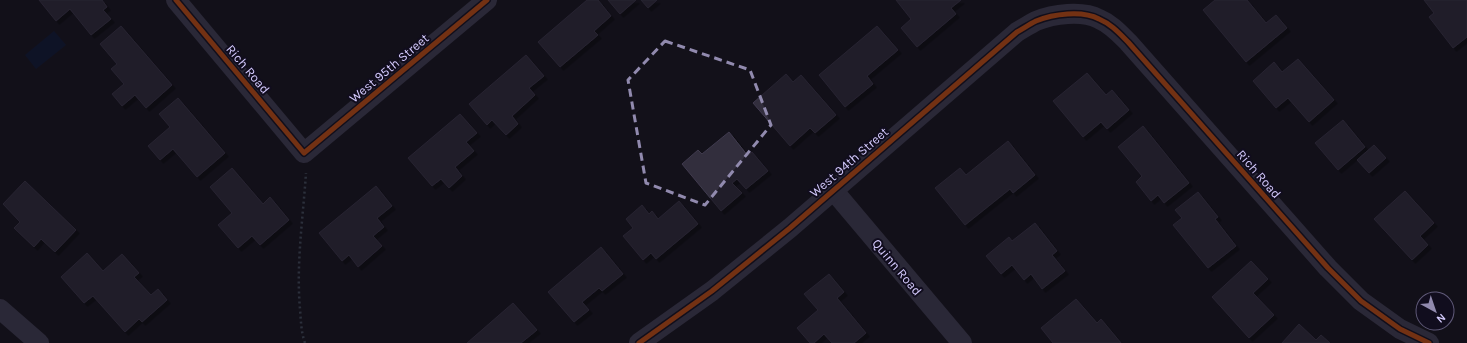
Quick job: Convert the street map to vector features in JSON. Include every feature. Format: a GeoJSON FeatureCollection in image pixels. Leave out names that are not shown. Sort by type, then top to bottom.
{"type":"FeatureCollection","features":[{"type":"Feature","properties":{"kind":"street","name":"Rich Road"},"geometry":{"type":"LineString","coordinates":[[176,0],[306,152]]}},
{"type":"Feature","properties":{"kind":"street","name":"West 95th Street"},"geometry":{"type":"LineString","coordinates":[[306,152],[487,0]]}},
{"type":"Feature","properties":{"kind":"street","name":"Rich Road"},"geometry":{"type":"LineString","coordinates":[[1079,14],[1098,18],[1114,28],[1128,42],[1307,244],[1361,301],[1400,329],[1429,343]]}},
{"type":"Feature","properties":{"kind":"street","name":"West 94th Street"},"geometry":{"type":"LineString","coordinates":[[639,343],[712,291],[790,228],[1017,32],[1037,21],[1057,15],[1079,14]]}},
{"type":"Feature","properties":{"kind":"street","name":"Quinn Road"},"geometry":{"type":"LineString","coordinates":[[833,190],[962,343]]}},
{"type":"Feature","properties":{"kind":"street"},"geometry":{"type":"LineString","coordinates":[[0,309],[39,343]]}},
{"type":"Feature","properties":{"kind":"path"},"geometry":{"type":"LineString","coordinates":[[305,343],[302,335],[298,290],[306,152]]}},
{"type":"Feature","properties":{"kind":"highlighted area"},"geometry":{"type":"Polygon","coordinates":[[[665,41],[750,70],[771,125],[705,205],[646,183],[628,80],[665,41]]]}},
{"type":"Feature","properties":{"kind":"water"},"geometry":{"type":"Polygon","coordinates":[[[54,31],[66,45],[36,69],[25,55],[54,31]]]}},
{"type":"Feature","properties":{"kind":"building"},"geometry":{"type":"Polygon","coordinates":[[[39,0],[102,0],[107,7],[103,10],[111,19],[91,35],[70,9],[56,21],[39,0]]]}},
{"type":"Feature","properties":{"kind":"building"},"geometry":{"type":"Polygon","coordinates":[[[587,0],[598,0],[611,16],[594,31],[598,35],[560,67],[538,42],[587,0]]]}},
{"type":"Feature","properties":{"kind":"building"},"geometry":{"type":"Polygon","coordinates":[[[608,0],[636,0],[620,14],[608,0]]]}},
{"type":"Feature","properties":{"kind":"building"},"geometry":{"type":"Polygon","coordinates":[[[641,0],[657,0],[648,8],[641,0]]]}},
{"type":"Feature","properties":{"kind":"building"},"geometry":{"type":"Polygon","coordinates":[[[896,0],[961,0],[951,8],[956,14],[917,47],[901,28],[911,19],[896,0]]]}},
{"type":"Feature","properties":{"kind":"building"},"geometry":{"type":"Polygon","coordinates":[[[1215,0],[1247,0],[1266,23],[1276,15],[1287,28],[1246,62],[1203,10],[1215,0]]]}},
{"type":"Feature","properties":{"kind":"building"},"geometry":{"type":"Polygon","coordinates":[[[1424,0],[1467,0],[1467,37],[1453,48],[1429,17],[1434,13],[1424,0]]]}},
{"type":"Feature","properties":{"kind":"building"},"geometry":{"type":"Polygon","coordinates":[[[121,26],[172,85],[146,108],[135,95],[122,106],[112,94],[124,84],[111,69],[117,64],[100,44],[121,26]]]}},
{"type":"Feature","properties":{"kind":"building"},"geometry":{"type":"Polygon","coordinates":[[[877,26],[898,50],[867,76],[873,84],[845,107],[819,75],[877,26]]]}},
{"type":"Feature","properties":{"kind":"building"},"geometry":{"type":"Polygon","coordinates":[[[526,55],[544,76],[529,88],[535,95],[512,116],[518,124],[506,135],[492,120],[487,125],[469,104],[526,55]]]}},
{"type":"Feature","properties":{"kind":"building"},"geometry":{"type":"Polygon","coordinates":[[[1298,59],[1334,100],[1309,122],[1288,98],[1276,108],[1253,81],[1274,62],[1282,72],[1298,59]]]}},
{"type":"Feature","properties":{"kind":"building"},"geometry":{"type":"Polygon","coordinates":[[[1087,73],[1106,95],[1112,90],[1129,110],[1107,129],[1101,122],[1083,137],[1053,101],[1087,73]]]}},
{"type":"Feature","properties":{"kind":"building"},"geometry":{"type":"Polygon","coordinates":[[[786,74],[793,82],[801,75],[836,115],[815,133],[810,128],[790,146],[753,103],[786,74]]]}},
{"type":"Feature","properties":{"kind":"building"},"geometry":{"type":"Polygon","coordinates":[[[178,98],[225,153],[197,177],[173,149],[160,160],[148,146],[170,127],[159,114],[178,98]]]}},
{"type":"Feature","properties":{"kind":"building"},"geometry":{"type":"Polygon","coordinates":[[[460,114],[477,133],[466,142],[474,151],[455,167],[462,176],[449,188],[441,179],[432,186],[408,158],[460,114]]]}},
{"type":"Feature","properties":{"kind":"building"},"geometry":{"type":"Polygon","coordinates":[[[1343,120],[1365,147],[1338,170],[1315,143],[1343,120]]]}},
{"type":"Feature","properties":{"kind":"building"},"geometry":{"type":"Polygon","coordinates":[[[1143,126],[1189,183],[1164,203],[1158,195],[1151,201],[1136,182],[1142,176],[1118,147],[1143,126]]]}},
{"type":"Feature","properties":{"kind":"building"},"geometry":{"type":"Polygon","coordinates":[[[729,132],[748,156],[752,152],[768,171],[746,189],[737,179],[732,183],[742,193],[721,211],[682,164],[698,150],[702,154],[729,132]]]}},
{"type":"Feature","properties":{"kind":"building"},"geometry":{"type":"Polygon","coordinates":[[[1008,141],[1035,175],[1013,193],[1010,189],[965,225],[935,188],[960,168],[966,175],[1008,141]]]}},
{"type":"Feature","properties":{"kind":"building"},"geometry":{"type":"Polygon","coordinates":[[[1374,145],[1386,158],[1369,173],[1357,160],[1374,145]]]}},
{"type":"Feature","properties":{"kind":"building"},"geometry":{"type":"Polygon","coordinates":[[[232,168],[263,204],[270,197],[289,220],[260,245],[252,236],[238,248],[218,225],[232,213],[210,187],[232,168]]]}},
{"type":"Feature","properties":{"kind":"building"},"geometry":{"type":"Polygon","coordinates":[[[25,181],[76,230],[55,252],[41,239],[34,247],[14,228],[20,222],[3,204],[25,181]]]}},
{"type":"Feature","properties":{"kind":"building"},"geometry":{"type":"Polygon","coordinates":[[[376,186],[392,206],[377,218],[384,227],[373,236],[382,246],[358,267],[349,255],[342,261],[319,233],[376,186]]]}},
{"type":"Feature","properties":{"kind":"building"},"geometry":{"type":"Polygon","coordinates":[[[1405,191],[1434,223],[1420,236],[1428,245],[1412,260],[1374,219],[1405,191]]]}},
{"type":"Feature","properties":{"kind":"building"},"geometry":{"type":"Polygon","coordinates":[[[1198,192],[1218,217],[1215,219],[1236,246],[1208,268],[1173,225],[1182,218],[1175,210],[1198,192]]]}},
{"type":"Feature","properties":{"kind":"building"},"geometry":{"type":"Polygon","coordinates":[[[679,201],[698,224],[656,259],[651,253],[643,260],[623,236],[633,228],[626,219],[642,205],[649,214],[652,211],[658,219],[679,201]]]}},
{"type":"Feature","properties":{"kind":"building"},"geometry":{"type":"Polygon","coordinates":[[[1035,223],[1057,251],[1052,255],[1065,271],[1042,289],[1031,274],[1024,280],[1012,265],[1001,274],[986,256],[1009,237],[1012,241],[1035,223]]]}},
{"type":"Feature","properties":{"kind":"building"},"geometry":{"type":"Polygon","coordinates":[[[601,247],[623,274],[602,291],[599,288],[582,302],[589,310],[574,322],[548,292],[601,247]]]}},
{"type":"Feature","properties":{"kind":"building"},"geometry":{"type":"Polygon","coordinates":[[[87,253],[103,271],[122,254],[139,273],[134,277],[151,295],[158,289],[167,300],[142,322],[139,319],[125,332],[93,296],[84,303],[61,277],[87,253]]]}},
{"type":"Feature","properties":{"kind":"building"},"geometry":{"type":"Polygon","coordinates":[[[1251,261],[1268,279],[1253,293],[1274,315],[1249,338],[1212,297],[1251,261]]]}},
{"type":"Feature","properties":{"kind":"building"},"geometry":{"type":"Polygon","coordinates":[[[829,274],[844,292],[837,298],[866,333],[854,343],[832,343],[824,334],[814,343],[810,343],[797,328],[818,310],[804,294],[829,274]]]}},
{"type":"Feature","properties":{"kind":"building"},"geometry":{"type":"Polygon","coordinates":[[[1076,299],[1097,323],[1101,319],[1121,343],[1053,343],[1041,328],[1076,299]]]}},
{"type":"Feature","properties":{"kind":"building"},"geometry":{"type":"Polygon","coordinates":[[[513,303],[537,330],[521,343],[467,343],[513,303]]]}},
{"type":"Feature","properties":{"kind":"building"},"geometry":{"type":"Polygon","coordinates":[[[1299,324],[1316,340],[1321,335],[1330,343],[1282,343],[1299,324]]]}},
{"type":"Feature","properties":{"kind":"cycle path"},"geometry":{"type":"LineString","coordinates":[[176,0],[304,153],[487,0]]}},
{"type":"Feature","properties":{"kind":"cycle path"},"geometry":{"type":"LineString","coordinates":[[639,343],[712,291],[790,228],[1017,32],[1034,22],[1051,16],[1068,14],[1092,16],[1107,23],[1115,29],[1328,268],[1361,301],[1400,329],[1429,343]]}}]}
